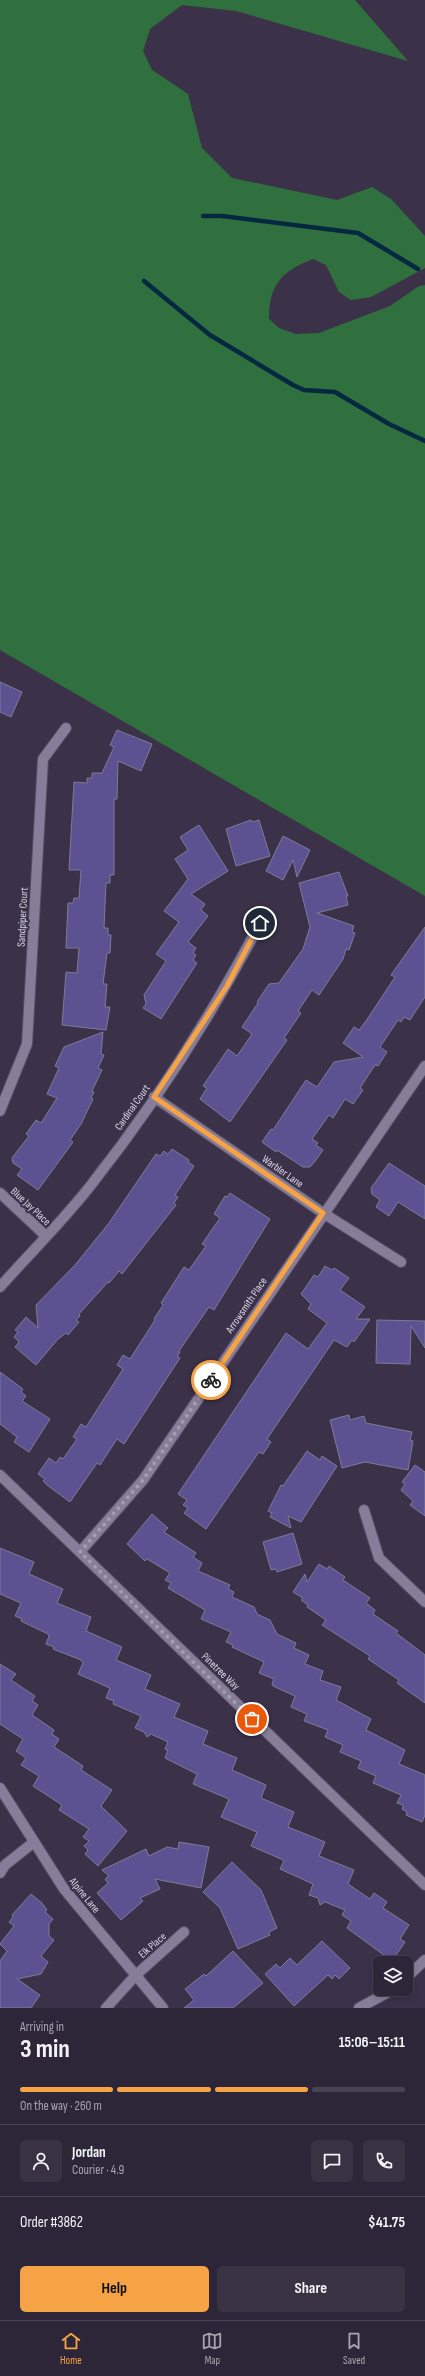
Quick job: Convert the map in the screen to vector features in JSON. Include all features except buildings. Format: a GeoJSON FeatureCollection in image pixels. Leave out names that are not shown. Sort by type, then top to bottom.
{"type":"FeatureCollection","features":[{"type":"Feature","properties":{"kind":"street","name":"Sandpiper Court"},"geometry":{"type":"LineString","coordinates":[[0,1111],[27,1044],[43,759],[66,728]]}},
{"type":"Feature","properties":{"kind":"street","name":"Cardinal Court"},"geometry":{"type":"LineString","coordinates":[[0,1287],[90,1185],[154,1097],[227,986],[260,923]]}},
{"type":"Feature","properties":{"kind":"street","name":"Arrowsmith Place"},"geometry":{"type":"LineString","coordinates":[[80,1552],[143,1480],[323,1213],[425,1066]]}},
{"type":"Feature","properties":{"kind":"street","name":"Warbler Lane"},"geometry":{"type":"LineString","coordinates":[[154,1097],[323,1213],[401,1262]]}},
{"type":"Feature","properties":{"kind":"street","name":"Blue Jay Place"},"geometry":{"type":"LineString","coordinates":[[0,1193],[46,1236]]}},
{"type":"Feature","properties":{"kind":"street","name":"Pinetree Way"},"geometry":{"type":"LineString","coordinates":[[0,1475],[425,1885]]}},
{"type":"Feature","properties":{"kind":"street"},"geometry":{"type":"LineString","coordinates":[[364,1510],[379,1558],[425,1602]]}},
{"type":"Feature","properties":{"kind":"street","name":"Alpine Lane"},"geometry":{"type":"LineString","coordinates":[[0,1788],[64,1889],[163,2008]]}},
{"type":"Feature","properties":{"kind":"street"},"geometry":{"type":"LineString","coordinates":[[0,1874],[5,1865],[34,1842]]}},
{"type":"Feature","properties":{"kind":"street","name":"Elk Place"},"geometry":{"type":"LineString","coordinates":[[106,2008],[136,1975],[184,1932]]}},
{"type":"Feature","properties":{"kind":"street"},"geometry":{"type":"LineString","coordinates":[[413,1971],[425,1960]]}},
{"type":"Feature","properties":{"kind":"street"},"geometry":{"type":"LineString","coordinates":[[359,2008],[381,1996]]}},
{"type":"Feature","properties":{"kind":"green space"},"geometry":{"type":"Polygon","coordinates":[[[0,0],[355,0],[408,61],[236,11],[182,5],[150,29],[143,51],[152,70],[188,94],[202,148],[232,178],[337,200],[372,187],[391,199],[425,236],[425,268],[371,297],[351,300],[339,292],[326,265],[313,259],[302,264],[285,274],[279,280],[272,297],[269,319],[279,328],[296,334],[319,333],[390,306],[419,286],[425,285],[425,896],[0,650],[0,0]]]}},
{"type":"Feature","properties":{"kind":"waterway"},"geometry":{"type":"LineString","coordinates":[[203,216],[222,216],[358,233],[418,269]]}},
{"type":"Feature","properties":{"kind":"waterway"},"geometry":{"type":"LineString","coordinates":[[144,281],[210,335],[293,385],[304,390],[335,392],[389,424],[425,441]]}},
{"type":"Feature","properties":{"kind":"way so far"},"geometry":{"type":"LineString","coordinates":[[211,1380],[143,1480],[80,1552],[252,1719]]}},
{"type":"Feature","properties":{"kind":"route"},"geometry":{"type":"LineString","coordinates":[[211,1380],[323,1213],[154,1097],[227,986],[260,923]]}}]}
